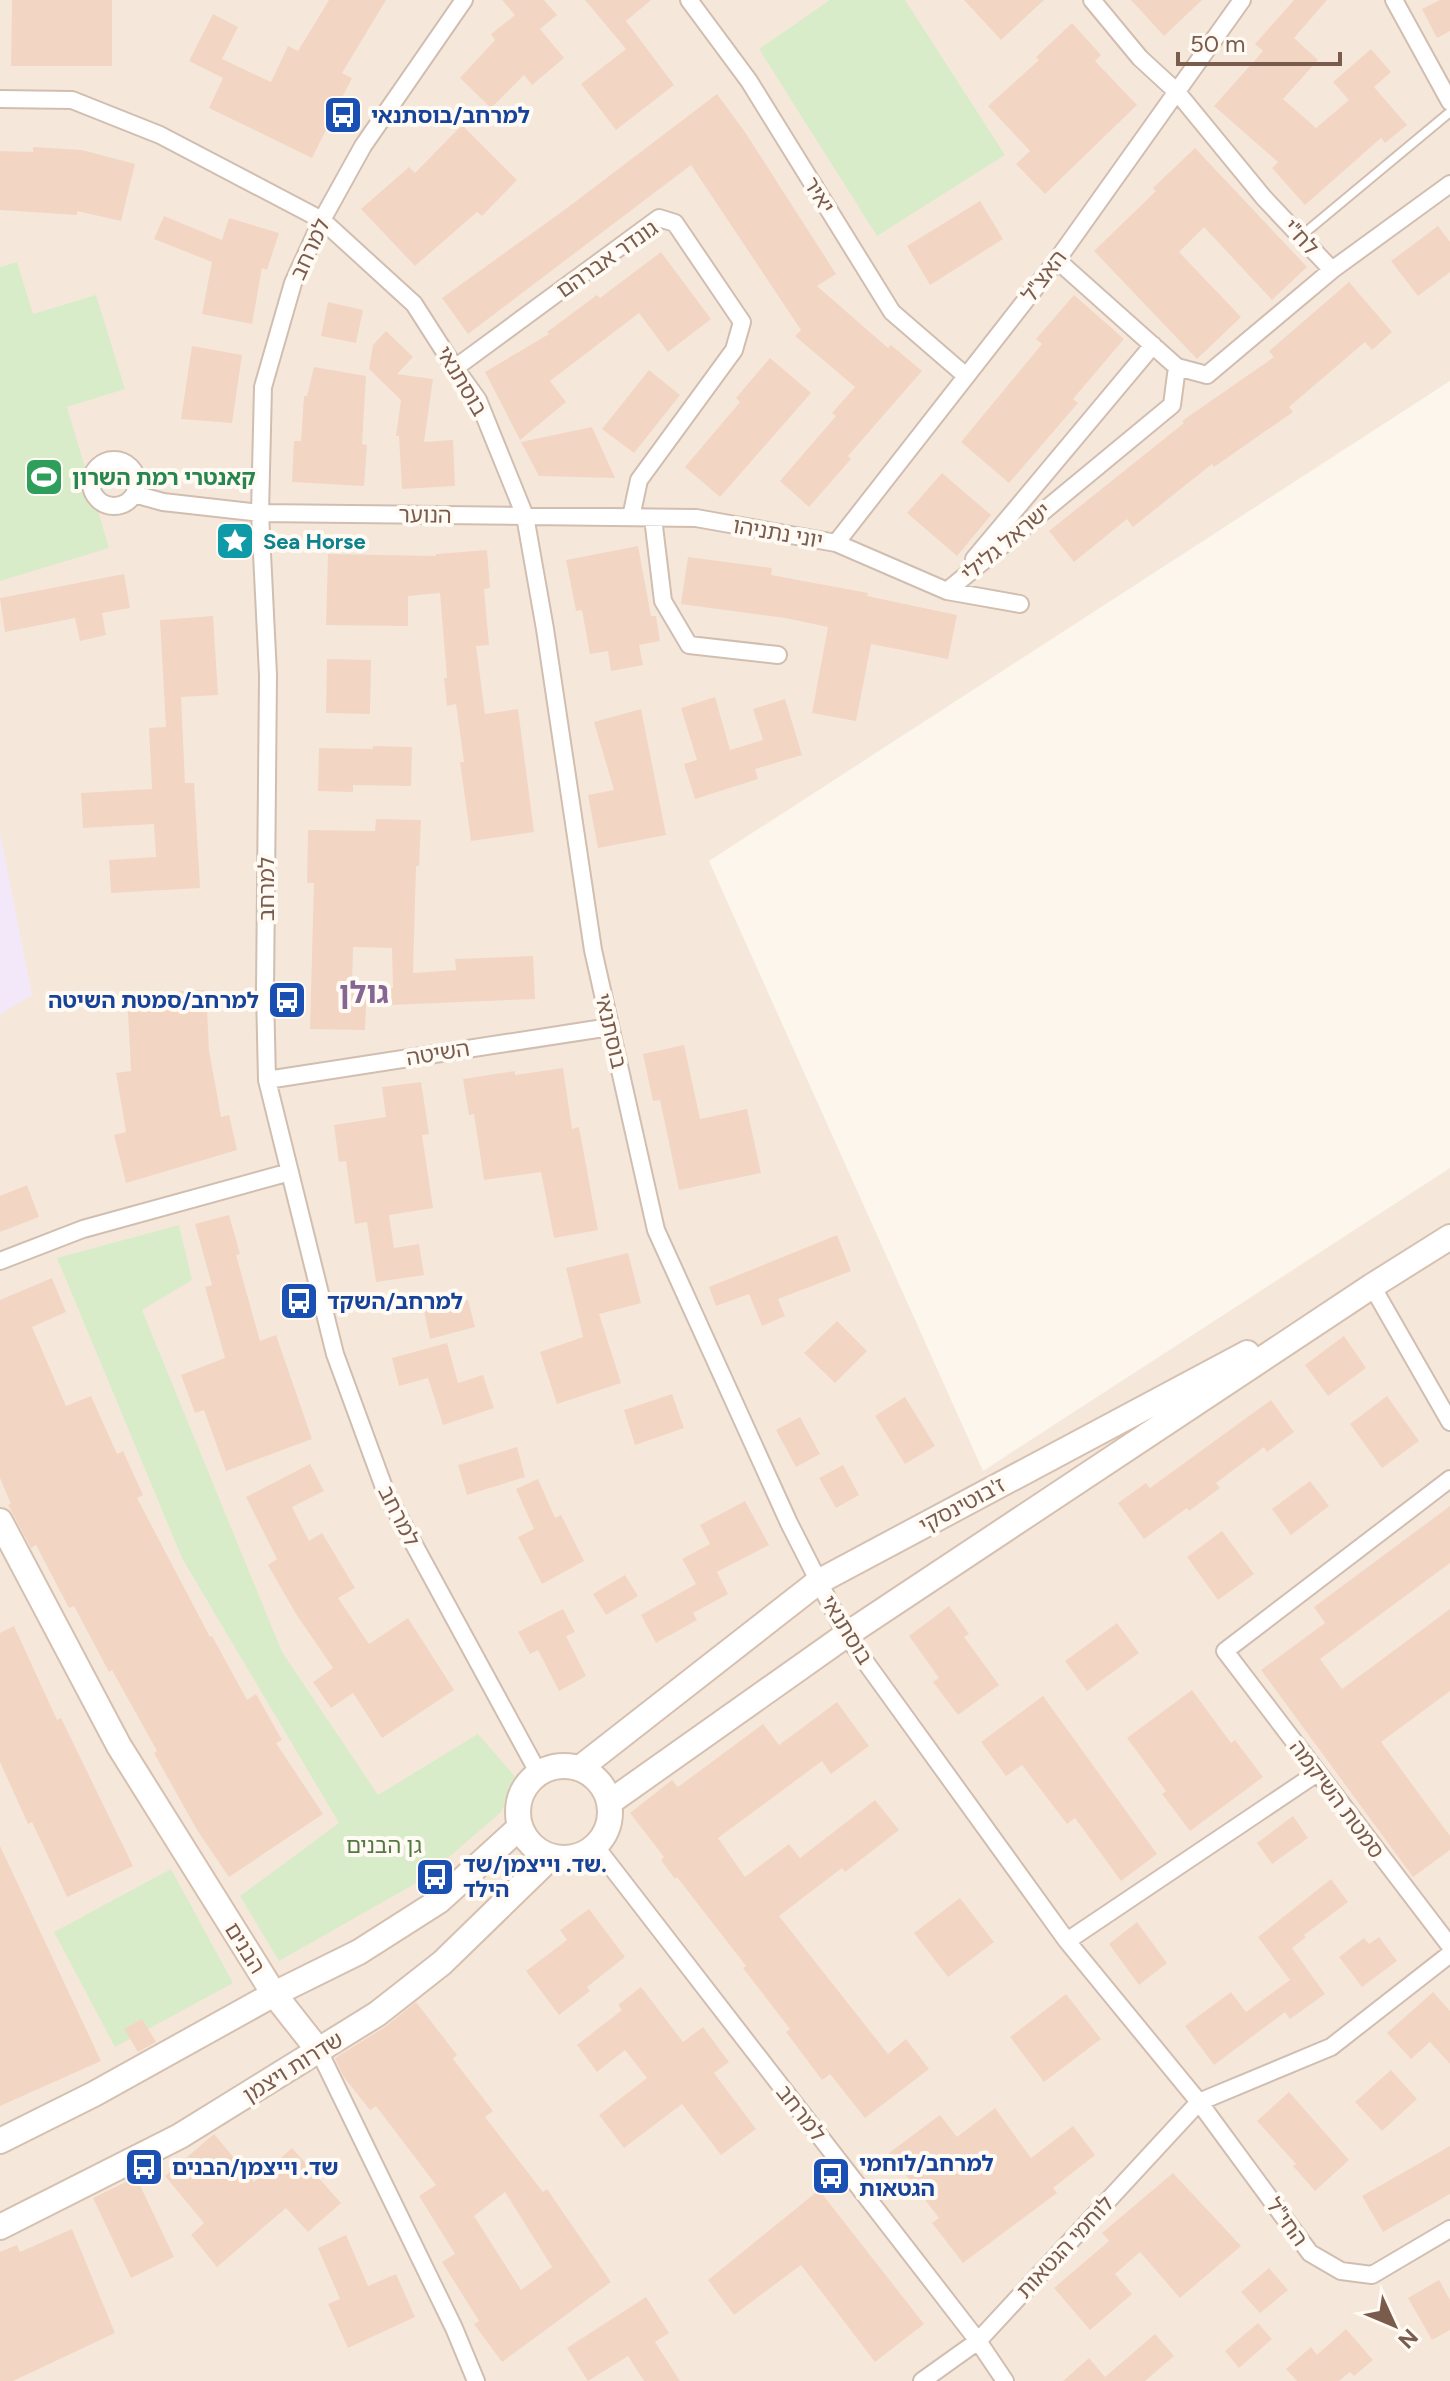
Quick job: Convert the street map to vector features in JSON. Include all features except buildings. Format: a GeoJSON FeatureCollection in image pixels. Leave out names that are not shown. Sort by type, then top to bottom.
{"type":"FeatureCollection","features":[{"type":"Feature","properties":{"kind":"street","name":"למרחב"},"geometry":{"type":"LineString","coordinates":[[464,0],[363,146],[322,220],[293,283],[263,387],[260,513],[268,675],[267,1080],[335,1354],[386,1493],[539,1774]]}},
{"type":"Feature","properties":{"kind":"street","name":"יאיר"},"geometry":{"type":"LineString","coordinates":[[689,0],[749,81],[892,312],[966,376]]}},
{"type":"Feature","properties":{"kind":"street","name":"לח\"י"},"geometry":{"type":"LineString","coordinates":[[1092,0],[1140,58],[1177,92],[1264,198],[1332,270],[1450,184]]}},
{"type":"Feature","properties":{"kind":"street","name":"האצ\"ל"},"geometry":{"type":"LineString","coordinates":[[836,543],[1057,260],[1242,0]]}},
{"type":"Feature","properties":{"kind":"street"},"geometry":{"type":"LineString","coordinates":[[1394,0],[1450,102]]}},
{"type":"Feature","properties":{"kind":"street","name":"בוסתנאי"},"geometry":{"type":"LineString","coordinates":[[0,99],[72,100],[160,135],[322,220],[414,304],[478,400],[525,516],[593,950],[656,1230],[789,1523],[846,1635],[1067,1941],[1199,2102]]}},
{"type":"Feature","properties":{"kind":"street","name":"גונדר אברהם"},"geometry":{"type":"LineString","coordinates":[[455,368],[659,218],[675,223],[742,322],[734,350],[639,480],[631,517]]}},
{"type":"Feature","properties":{"kind":"street"},"geometry":{"type":"LineString","coordinates":[[1057,260],[1177,367],[1207,375],[1332,270]]}},
{"type":"Feature","properties":{"kind":"street","name":"ישראל גלילי"},"geometry":{"type":"LineString","coordinates":[[947,591],[1153,345]]}},
{"type":"Feature","properties":{"kind":"street","name":"ישראל גלילי"},"geometry":{"type":"LineString","coordinates":[[947,591],[1172,405],[1177,367]]}},
{"type":"Feature","properties":{"kind":"street","name":"הנוער"},"geometry":{"type":"LineString","coordinates":[[134,494],[163,502],[260,513],[525,516]]}},
{"type":"Feature","properties":{"kind":"street","name":"יוני נתניהו"},"geometry":{"type":"LineString","coordinates":[[525,516],[696,518],[836,543],[947,591],[1020,604]]}},
{"type":"Feature","properties":{"kind":"street"},"geometry":{"type":"LineString","coordinates":[[653,518],[663,601],[689,645],[778,655]]}},
{"type":"Feature","properties":{"kind":"street","name":"השיטה"},"geometry":{"type":"LineString","coordinates":[[267,1080],[610,1027]]}},
{"type":"Feature","properties":{"kind":"street"},"geometry":{"type":"LineString","coordinates":[[0,1261],[83,1229],[290,1172]]}},
{"type":"Feature","properties":{"kind":"street","name":"ז'בוטינסקי"},"geometry":{"type":"LineString","coordinates":[[610,1802],[846,1635],[1450,1237]]}},
{"type":"Feature","properties":{"kind":"street"},"geometry":{"type":"LineString","coordinates":[[1372,1286],[1450,1422]]}},
{"type":"Feature","properties":{"kind":"street","name":"ז'בוטינסקי"},"geometry":{"type":"LineString","coordinates":[[580,1768],[818,1582],[1372,1286]]}},
{"type":"Feature","properties":{"kind":"street","name":"סמטת השיקמה"},"geometry":{"type":"LineString","coordinates":[[1450,1479],[1225,1651],[1450,1946]]}},
{"type":"Feature","properties":{"kind":"street","name":"הבנים"},"geometry":{"type":"LineString","coordinates":[[0,1521],[119,1746],[274,1994],[319,2051],[454,2328],[476,2381]]}},
{"type":"Feature","properties":{"kind":"street"},"geometry":{"type":"LineString","coordinates":[[552,1767],[580,1768],[594,1776],[604,1787],[610,1802],[608,1826],[596,1847],[582,1855],[567,1859],[551,1857],[538,1851],[520,1827],[520,1797],[528,1784],[552,1767]]}},
{"type":"Feature","properties":{"kind":"street"},"geometry":{"type":"LineString","coordinates":[[1067,1941],[1317,1773]]}},
{"type":"Feature","properties":{"kind":"street"},"geometry":{"type":"LineString","coordinates":[[0,2141],[94,2094],[274,1994],[359,1952],[439,1901],[520,1827]]}},
{"type":"Feature","properties":{"kind":"street","name":"למרחב"},"geometry":{"type":"LineString","coordinates":[[596,1847],[978,2341],[1005,2381]]}},
{"type":"Feature","properties":{"kind":"street","name":"שדרות ויצמן"},"geometry":{"type":"LineString","coordinates":[[0,2227],[180,2136],[377,2014],[442,1963],[551,1857]]}},
{"type":"Feature","properties":{"kind":"street"},"geometry":{"type":"LineString","coordinates":[[1199,2102],[1331,2047],[1450,1954]]}},
{"type":"Feature","properties":{"kind":"street","name":"לוחמי הגטאות"},"geometry":{"type":"LineString","coordinates":[[922,2381],[978,2341],[1199,2102]]}},
{"type":"Feature","properties":{"kind":"street","name":"החי\"ל"},"geometry":{"type":"LineString","coordinates":[[1199,2102],[1310,2253],[1341,2271],[1372,2275],[1450,2229]]}},
{"type":"Feature","properties":{"kind":"lane"},"geometry":{"type":"LineString","coordinates":[[1300,237],[1450,112]]}},
{"type":"Feature","properties":{"kind":"shaded area"},"geometry":{"type":"Polygon","coordinates":[[[0,0],[1450,0],[1450,381],[709,861],[983,1471],[1450,1168],[1450,2381],[0,2381],[0,0]]]}},
{"type":"Feature","properties":{"kind":"shaded area"},"geometry":{"type":"Polygon","coordinates":[[[0,833],[32,995],[0,1014],[0,833]]]}},
{"type":"Feature","properties":{"kind":"green space"},"geometry":{"type":"Polygon","coordinates":[[[830,0],[905,0],[1005,155],[877,236],[759,49],[830,0]]]}},
{"type":"Feature","properties":{"kind":"green space","name":"קאנטרי רמת השרון"},"geometry":{"type":"Polygon","coordinates":[[[17,262],[33,314],[96,295],[125,389],[67,407],[109,548],[0,581],[0,267],[17,262]]]}},
{"type":"Feature","properties":{"kind":"green space","name":"גן הבנים"},"geometry":{"type":"Polygon","coordinates":[[[179,1225],[192,1280],[142,1310],[282,1652],[378,1795],[478,1734],[518,1780],[501,1812],[425,1878],[279,1961],[240,1896],[339,1823],[182,1558],[57,1258],[179,1225]]]}},
{"type":"Feature","properties":{"kind":"green space"},"geometry":{"type":"Polygon","coordinates":[[[171,1869],[233,1983],[115,2047],[54,1932],[171,1869]]]}},
{"type":"Feature","properties":{"kind":"place","name":"למרחב/בוסתנאי"},"geometry":{"type":"Point","coordinates":[343,115]}},
{"type":"Feature","properties":{"kind":"place","name":"קאנטרי רמת השרון"},"geometry":{"type":"Point","coordinates":[44,477]}},
{"type":"Feature","properties":{"kind":"place","name":"Sea Horse"},"geometry":{"type":"Point","coordinates":[235,541]}},
{"type":"Feature","properties":{"kind":"place","name":"למרחב/סמטת השיטה"},"geometry":{"type":"Point","coordinates":[287,1000]}},
{"type":"Feature","properties":{"kind":"place","name":"למרחב/השקד"},"geometry":{"type":"Point","coordinates":[299,1301]}},
{"type":"Feature","properties":{"kind":"place","name":"שד. וייצמן/שד. הילד"},"geometry":{"type":"Point","coordinates":[435,1877]}},
{"type":"Feature","properties":{"kind":"place","name":"שד. וייצמן/הבנים"},"geometry":{"type":"Point","coordinates":[144,2167]}},
{"type":"Feature","properties":{"kind":"place","name":"למרחב/לוחמי הגטאות"},"geometry":{"type":"Point","coordinates":[831,2176]}},
{"type":"Feature","properties":{"kind":"district","name":"גולן"},"geometry":{"type":"Point","coordinates":[364,992]}}]}
